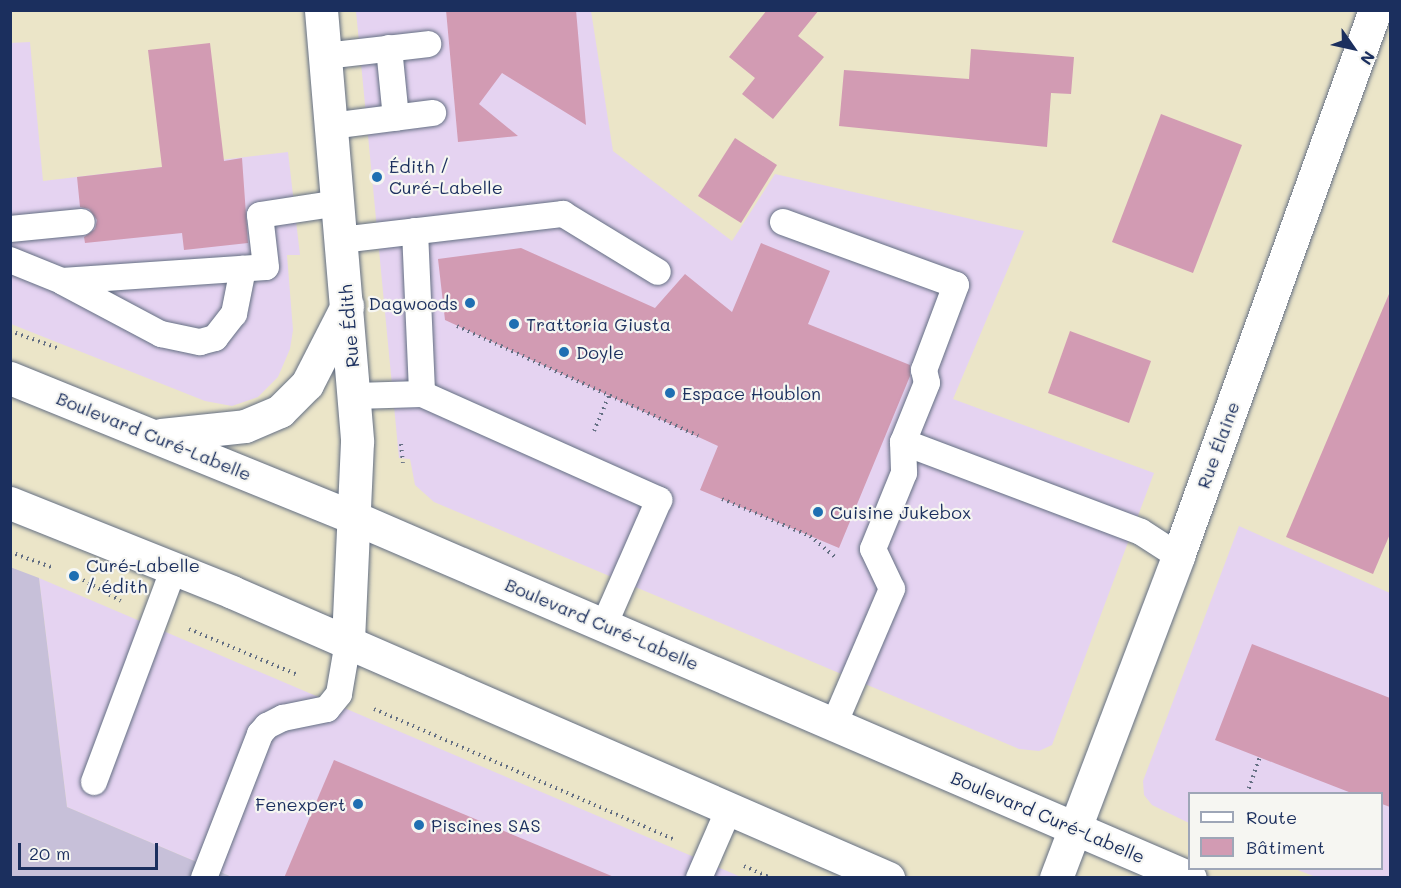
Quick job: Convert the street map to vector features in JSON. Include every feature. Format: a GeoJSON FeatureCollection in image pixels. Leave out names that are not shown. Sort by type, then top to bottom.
{"type":"FeatureCollection","features":[{"type":"Feature","properties":{"kind":"main road","name":"Rue Édith"},"geometry":{"type":"LineString","coordinates":[[321,10],[354,396],[355,518],[348,642]]}},
{"type":"Feature","properties":{"kind":"main road","name":"Rue Élaine"},"geometry":{"type":"LineString","coordinates":[[1056,878],[1178,556],[1375,10]]}},
{"type":"Feature","properties":{"kind":"main road"},"geometry":{"type":"LineString","coordinates":[[1382,10],[1390,14]]}},
{"type":"Feature","properties":{"kind":"main road"},"geometry":{"type":"LineString","coordinates":[[156,435],[245,426],[280,411],[307,384],[347,306]]}},
{"type":"Feature","properties":{"kind":"main road","name":"Boulevard Curé-Labelle"},"geometry":{"type":"LineString","coordinates":[[10,378],[156,435],[355,518],[1190,878]]}},
{"type":"Feature","properties":{"kind":"main road"},"geometry":{"type":"LineString","coordinates":[[10,503],[174,568],[348,642],[888,878]]}},
{"type":"Feature","properties":{"kind":"lane"},"geometry":{"type":"LineString","coordinates":[[325,56],[428,44]]}},
{"type":"Feature","properties":{"kind":"lane"},"geometry":{"type":"LineString","coordinates":[[389,48],[396,117]]}},
{"type":"Feature","properties":{"kind":"lane"},"geometry":{"type":"LineString","coordinates":[[331,126],[433,113]]}},
{"type":"Feature","properties":{"kind":"lane"},"geometry":{"type":"LineString","coordinates":[[62,281],[266,267],[260,214],[338,203]]}},
{"type":"Feature","properties":{"kind":"lane"},"geometry":{"type":"LineString","coordinates":[[341,240],[563,214],[658,272]]}},
{"type":"Feature","properties":{"kind":"lane"},"geometry":{"type":"LineString","coordinates":[[10,229],[82,222]]}},
{"type":"Feature","properties":{"kind":"lane"},"geometry":{"type":"LineString","coordinates":[[783,222],[956,285],[924,370],[927,383],[903,442],[904,473],[873,549],[892,589],[834,724]]}},
{"type":"Feature","properties":{"kind":"lane"},"geometry":{"type":"LineString","coordinates":[[415,231],[422,394]]}},
{"type":"Feature","properties":{"kind":"lane"},"geometry":{"type":"LineString","coordinates":[[10,260],[62,281],[161,334],[200,342],[215,338],[230,321],[239,298],[243,269]]}},
{"type":"Feature","properties":{"kind":"lane"},"geometry":{"type":"LineString","coordinates":[[354,396],[422,394],[659,500],[604,625]]}},
{"type":"Feature","properties":{"kind":"lane"},"geometry":{"type":"LineString","coordinates":[[903,442],[1141,532],[1178,556]]}},
{"type":"Feature","properties":{"kind":"lane"},"geometry":{"type":"LineString","coordinates":[[94,782],[174,568]]}},
{"type":"Feature","properties":{"kind":"lane"},"geometry":{"type":"LineString","coordinates":[[204,878],[260,734],[267,726],[283,718],[327,710],[339,694],[348,642]]}},
{"type":"Feature","properties":{"kind":"lane"},"geometry":{"type":"LineString","coordinates":[[699,878],[729,809]]}},
{"type":"Feature","properties":{"kind":"path"},"geometry":{"type":"LineString","coordinates":[[445,320],[698,436]]}},
{"type":"Feature","properties":{"kind":"path"},"geometry":{"type":"LineString","coordinates":[[10,331],[60,349]]}},
{"type":"Feature","properties":{"kind":"path"},"geometry":{"type":"LineString","coordinates":[[722,499],[810,536],[830,555]]}},
{"type":"Feature","properties":{"kind":"path"},"geometry":{"type":"LineString","coordinates":[[10,552],[55,569]]}},
{"type":"Feature","properties":{"kind":"path"},"geometry":{"type":"LineString","coordinates":[[74,576],[85,581]]}},
{"type":"Feature","properties":{"kind":"path"},"geometry":{"type":"LineString","coordinates":[[224,644],[288,671]]}},
{"type":"Feature","properties":{"kind":"path"},"geometry":{"type":"LineString","coordinates":[[424,730],[668,837]]}},
{"type":"Feature","properties":{"kind":"path"},"geometry":{"type":"LineString","coordinates":[[1248,792],[1260,757]]}},
{"type":"Feature","properties":{"kind":"path"},"geometry":{"type":"LineString","coordinates":[[757,872],[771,878]]}},
{"type":"Feature","properties":{"kind":"shaded area"},"geometry":{"type":"Polygon","coordinates":[[[356,11],[591,11],[613,151],[732,241],[775,174],[1024,231],[953,399],[1154,473],[1052,745],[1039,751],[1019,749],[434,502],[415,485],[410,459],[399,458],[356,11]]]}},
{"type":"Feature","properties":{"kind":"shaded area"},"geometry":{"type":"Polygon","coordinates":[[[30,42],[43,181],[288,152],[300,255],[287,255],[293,330],[290,349],[278,377],[258,397],[232,406],[205,401],[11,324],[10,43],[30,42]]]}},
{"type":"Feature","properties":{"kind":"shaded area"},"geometry":{"type":"Polygon","coordinates":[[[1239,526],[1390,593],[1390,877],[1316,877],[1298,870],[1383,870],[1383,792],[1188,792],[1188,823],[1152,805],[1144,795],[1143,781],[1239,526]]]}},
{"type":"Feature","properties":{"kind":"shaded area"},"geometry":{"type":"Polygon","coordinates":[[[10,567],[39,578],[67,807],[232,877],[11,877],[10,567]]]}},
{"type":"Feature","properties":{"kind":"shaded area"},"geometry":{"type":"Polygon","coordinates":[[[39,578],[741,877],[232,877],[67,807],[39,578]]]}},
{"type":"Feature","properties":{"kind":"building"},"geometry":{"type":"Polygon","coordinates":[[[446,10],[576,10],[586,125],[502,73],[479,104],[518,136],[458,142],[446,10]]]}},
{"type":"Feature","properties":{"kind":"building"},"geometry":{"type":"Polygon","coordinates":[[[767,10],[819,10],[798,36],[824,57],[773,119],[742,94],[755,78],[729,57],[767,10]]]}},
{"type":"Feature","properties":{"kind":"building"},"geometry":{"type":"Polygon","coordinates":[[[210,43],[224,161],[242,158],[248,243],[184,250],[182,233],[85,243],[84,237],[95,229],[97,220],[89,209],[80,207],[77,177],[162,167],[148,50],[210,43]]]}},
{"type":"Feature","properties":{"kind":"building"},"geometry":{"type":"Polygon","coordinates":[[[971,49],[1074,57],[1071,94],[1051,93],[1047,147],[839,126],[844,70],[969,79],[971,49]]]}},
{"type":"Feature","properties":{"kind":"building"},"geometry":{"type":"Polygon","coordinates":[[[1161,114],[1242,145],[1193,273],[1112,242],[1161,114]]]}},
{"type":"Feature","properties":{"kind":"building"},"geometry":{"type":"Polygon","coordinates":[[[735,138],[777,165],[741,223],[698,196],[735,138]]]}},
{"type":"Feature","properties":{"kind":"building"},"geometry":{"type":"Polygon","coordinates":[[[761,243],[830,271],[808,324],[910,365],[910,376],[839,548],[700,490],[718,446],[445,320],[438,259],[521,248],[655,308],[685,274],[732,312],[761,243]]]}},
{"type":"Feature","properties":{"kind":"building"},"geometry":{"type":"Polygon","coordinates":[[[1389,294],[1390,534],[1373,574],[1286,537],[1389,294]]]}},
{"type":"Feature","properties":{"kind":"building"},"geometry":{"type":"Polygon","coordinates":[[[1070,331],[1151,361],[1129,423],[1048,393],[1070,331]]]}},
{"type":"Feature","properties":{"kind":"building"},"geometry":{"type":"Polygon","coordinates":[[[1252,644],[1390,698],[1390,807],[1383,804],[1383,792],[1349,792],[1215,740],[1252,644]]]}},
{"type":"Feature","properties":{"kind":"building"},"geometry":{"type":"Polygon","coordinates":[[[334,760],[614,877],[614,878],[284,878],[334,760]]]}},
{"type":"Feature","properties":{"kind":"place","name":"Édith / Curé-Labelle"},"geometry":{"type":"Point","coordinates":[377,177]}},
{"type":"Feature","properties":{"kind":"place","name":"Dagwoods"},"geometry":{"type":"Point","coordinates":[470,303]}},
{"type":"Feature","properties":{"kind":"place","name":"Trattoria Giusta"},"geometry":{"type":"Point","coordinates":[514,324]}},
{"type":"Feature","properties":{"kind":"place","name":"Doyle"},"geometry":{"type":"Point","coordinates":[564,352]}},
{"type":"Feature","properties":{"kind":"place","name":"Espace Houblon"},"geometry":{"type":"Point","coordinates":[670,393]}},
{"type":"Feature","properties":{"kind":"place","name":"Cuisine Jukebox"},"geometry":{"type":"Point","coordinates":[818,512]}},
{"type":"Feature","properties":{"kind":"place","name":"Curé-Labelle / édith"},"geometry":{"type":"Point","coordinates":[74,576]}},
{"type":"Feature","properties":{"kind":"place","name":"Fenexpert"},"geometry":{"type":"Point","coordinates":[358,804]}},
{"type":"Feature","properties":{"kind":"place","name":"Piscines SAS"},"geometry":{"type":"Point","coordinates":[419,825]}}]}
